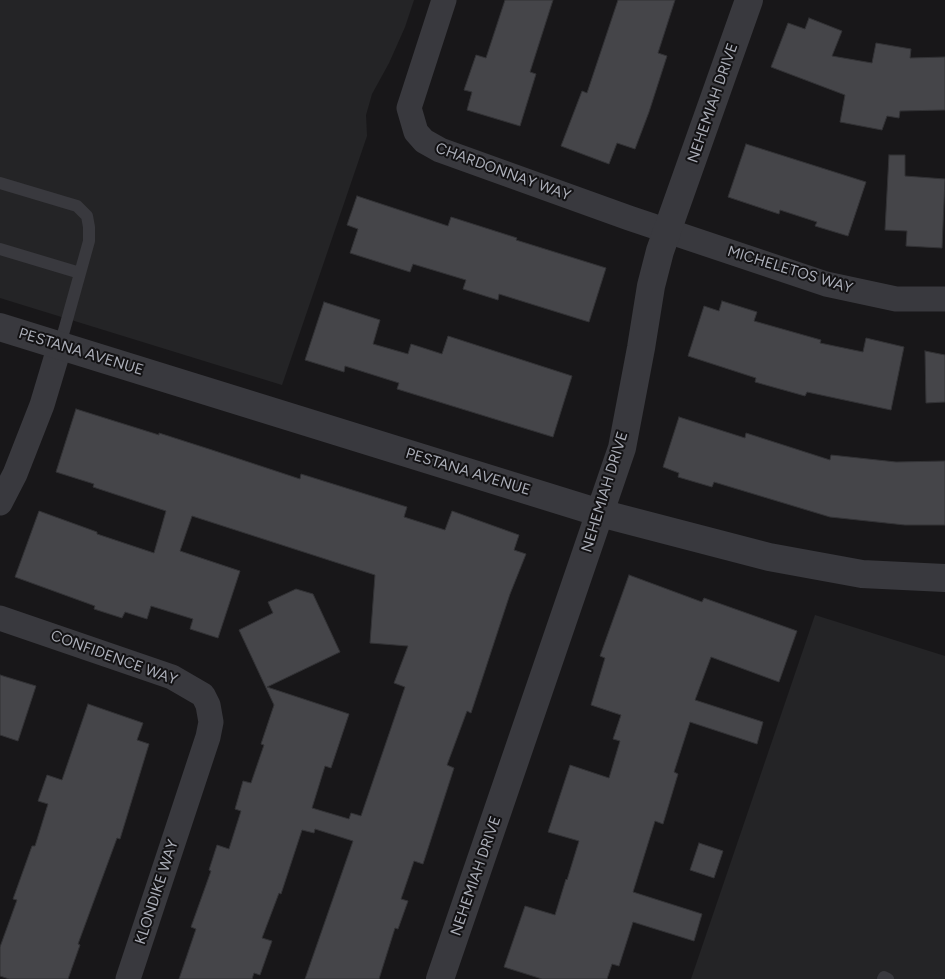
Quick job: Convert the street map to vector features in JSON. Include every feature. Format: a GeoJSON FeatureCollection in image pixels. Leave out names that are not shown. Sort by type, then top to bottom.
{"type":"FeatureCollection","features":[{"type":"Feature","properties":{"kind":"street","name":"CHARDONNAY WAY"},"geometry":{"type":"LineString","coordinates":[[444,0],[409,108],[416,132],[424,141],[440,150],[667,232]]}},
{"type":"Feature","properties":{"kind":"street","name":"NEHEMIAH DRIVE"},"geometry":{"type":"LineString","coordinates":[[440,979],[622,448],[642,348],[651,286],[660,251],[749,0]]}},
{"type":"Feature","properties":{"kind":"street","name":"MICHELETOS WAY"},"geometry":{"type":"LineString","coordinates":[[667,232],[826,284],[896,299],[945,299]]}},
{"type":"Feature","properties":{"kind":"street","name":"PESTANA AVENUE"},"geometry":{"type":"LineString","coordinates":[[0,327],[600,512],[769,557],[862,574],[945,578]]}},
{"type":"Feature","properties":{"kind":"street"},"geometry":{"type":"LineString","coordinates":[[0,503],[15,474],[42,405],[60,345]]}},
{"type":"Feature","properties":{"kind":"street","name":"CONFIDENCE WAY"},"geometry":{"type":"LineString","coordinates":[[0,618],[172,677],[203,695],[208,705],[211,722],[208,737],[186,804]]}},
{"type":"Feature","properties":{"kind":"street","name":"KLONDIKE WAY"},"geometry":{"type":"LineString","coordinates":[[128,979],[186,804]]}},
{"type":"Feature","properties":{"kind":"lane"},"geometry":{"type":"LineString","coordinates":[[0,183],[78,206],[86,216],[89,227],[89,240],[60,345]]}},
{"type":"Feature","properties":{"kind":"lane"},"geometry":{"type":"LineString","coordinates":[[0,249],[80,273]]}},
{"type":"Feature","properties":{"kind":"lane"},"geometry":{"type":"LineString","coordinates":[[883,979],[888,979]]}},
{"type":"Feature","properties":{"kind":"shaded area"},"geometry":{"type":"Polygon","coordinates":[[[0,0],[414,0],[405,27],[389,63],[372,94],[366,115],[367,136],[282,385],[0,298],[0,0]]]}},
{"type":"Feature","properties":{"kind":"shaded area"},"geometry":{"type":"Polygon","coordinates":[[[815,615],[945,656],[945,979],[691,979],[815,615]]]}},
{"type":"Feature","properties":{"kind":"building"},"geometry":{"type":"Polygon","coordinates":[[[505,0],[553,0],[530,72],[536,74],[520,126],[467,110],[472,92],[464,90],[476,55],[486,58],[505,0]]]}},
{"type":"Feature","properties":{"kind":"building"},"geometry":{"type":"Polygon","coordinates":[[[618,0],[675,0],[658,53],[667,56],[635,149],[617,143],[609,164],[561,146],[582,91],[587,93],[618,0]]]}},
{"type":"Feature","properties":{"kind":"building"},"geometry":{"type":"Polygon","coordinates":[[[809,18],[842,31],[832,56],[872,63],[876,43],[911,49],[910,58],[945,57],[945,110],[900,111],[899,118],[887,116],[882,130],[840,122],[845,95],[771,67],[788,23],[805,29],[809,18]]]}},
{"type":"Feature","properties":{"kind":"building"},"geometry":{"type":"Polygon","coordinates":[[[746,144],[866,182],[848,236],[815,226],[817,222],[780,210],[779,214],[728,197],[746,144]]]}},
{"type":"Feature","properties":{"kind":"building"},"geometry":{"type":"Polygon","coordinates":[[[889,155],[905,155],[905,176],[945,179],[942,248],[906,246],[907,231],[885,230],[889,155]]]}},
{"type":"Feature","properties":{"kind":"building"},"geometry":{"type":"Polygon","coordinates":[[[357,196],[448,226],[451,217],[517,238],[516,240],[606,268],[589,322],[499,294],[498,300],[463,289],[466,280],[413,264],[410,272],[350,253],[358,229],[347,225],[357,196]]]}},
{"type":"Feature","properties":{"kind":"building"},"geometry":{"type":"Polygon","coordinates":[[[722,301],[757,312],[754,321],[821,340],[820,343],[863,352],[866,338],[904,347],[891,410],[807,392],[805,396],[755,382],[756,378],[688,356],[704,306],[719,311],[722,301]]]}},
{"type":"Feature","properties":{"kind":"building"},"geometry":{"type":"Polygon","coordinates":[[[324,302],[380,320],[373,344],[408,354],[411,344],[442,354],[448,336],[572,376],[553,437],[397,389],[399,383],[345,366],[344,372],[305,360],[324,302]]]}},
{"type":"Feature","properties":{"kind":"building"},"geometry":{"type":"Polygon","coordinates":[[[925,351],[945,355],[945,402],[926,403],[925,351]]]}},
{"type":"Feature","properties":{"kind":"building"},"geometry":{"type":"Polygon","coordinates":[[[76,409],[159,435],[159,433],[300,479],[301,474],[407,507],[404,517],[445,530],[452,511],[519,535],[514,550],[526,554],[510,594],[471,713],[467,711],[447,765],[454,768],[423,864],[414,861],[401,899],[408,901],[398,929],[395,928],[379,979],[305,979],[353,841],[315,829],[314,833],[302,830],[281,894],[279,893],[262,938],[272,941],[260,975],[254,973],[252,979],[179,979],[196,929],[191,927],[211,871],[209,870],[217,845],[229,849],[241,811],[235,809],[243,781],[251,783],[264,745],[261,744],[274,705],[239,630],[273,613],[268,602],[296,589],[313,594],[340,652],[267,687],[349,714],[331,768],[325,766],[312,808],[349,819],[351,813],[361,816],[405,687],[394,683],[408,646],[370,643],[375,575],[192,516],[180,551],[240,571],[218,638],[190,629],[193,619],[151,606],[147,619],[125,612],[122,618],[94,609],[95,606],[15,577],[39,511],[97,532],[97,534],[154,553],[166,511],[93,487],[94,484],[56,472],[76,409]]]}},
{"type":"Feature","properties":{"kind":"building"},"geometry":{"type":"Polygon","coordinates":[[[679,417],[745,438],[746,433],[830,460],[831,455],[896,462],[945,461],[945,525],[905,525],[830,517],[714,482],[712,487],[678,477],[679,473],[663,467],[679,417]]]}},
{"type":"Feature","properties":{"kind":"building"},"geometry":{"type":"Polygon","coordinates":[[[629,575],[702,602],[704,598],[797,631],[779,682],[711,657],[695,700],[763,722],[757,744],[690,722],[674,772],[678,774],[663,824],[655,821],[633,892],[702,914],[694,941],[633,922],[619,966],[612,964],[607,979],[542,979],[504,967],[525,906],[555,915],[567,880],[579,841],[548,832],[570,765],[609,778],[620,741],[613,739],[621,715],[591,705],[605,658],[600,656],[629,575]]]}},
{"type":"Feature","properties":{"kind":"building"},"geometry":{"type":"Polygon","coordinates":[[[0,675],[36,686],[18,741],[0,735],[0,675]]]}},
{"type":"Feature","properties":{"kind":"building"},"geometry":{"type":"Polygon","coordinates":[[[88,704],[143,723],[137,740],[149,744],[120,839],[117,838],[78,944],[80,945],[68,979],[9,979],[0,976],[0,947],[17,900],[13,899],[32,846],[35,846],[48,804],[38,801],[47,775],[62,780],[88,704]]]}},
{"type":"Feature","properties":{"kind":"building"},"geometry":{"type":"Polygon","coordinates":[[[699,843],[723,851],[714,878],[690,870],[699,843]]]}}]}
